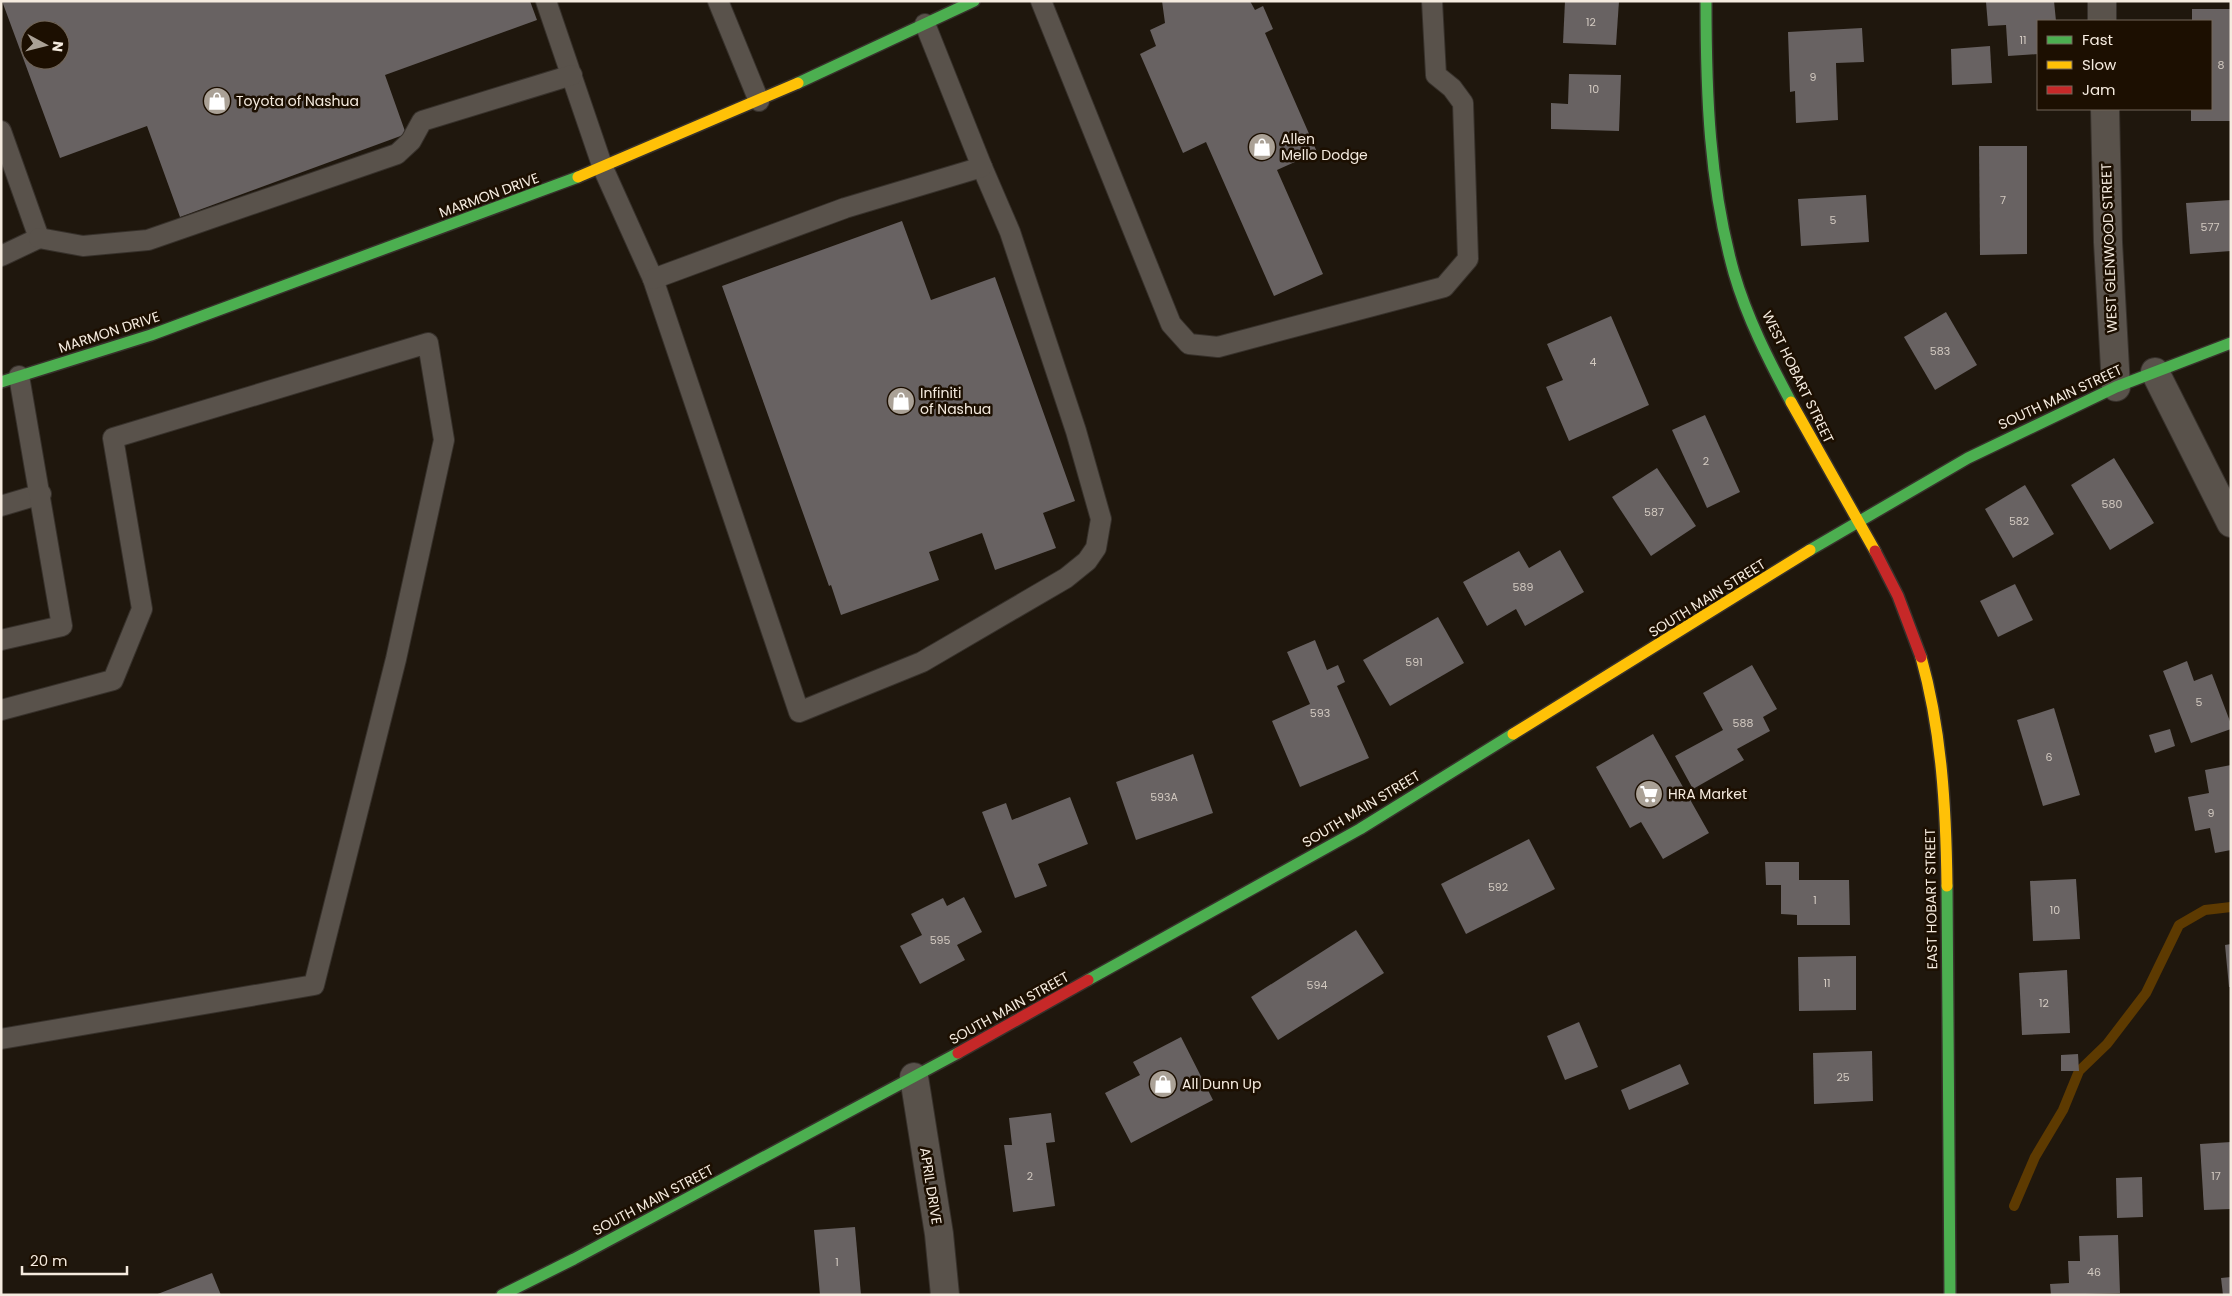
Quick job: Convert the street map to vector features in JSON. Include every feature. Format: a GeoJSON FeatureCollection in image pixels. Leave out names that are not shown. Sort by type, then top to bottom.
{"type":"FeatureCollection","features":[{"type":"Feature","properties":{"kind":"street","name":"MARMON DRIVE"},"geometry":{"type":"LineString","coordinates":[[10,379],[151,335],[603,168],[759,101],[974,1]]}},
{"type":"Feature","properties":{"kind":"street","name":"WEST HOBART STREET"},"geometry":{"type":"LineString","coordinates":[[1706,1],[1709,133],[1718,205],[1736,275],[1762,342],[1824,465],[1859,520]]}},
{"type":"Feature","properties":{"kind":"street"},"geometry":{"type":"LineString","coordinates":[[2102,1],[2102,20]]}},
{"type":"Feature","properties":{"kind":"street","name":"WEST GLENWOOD STREET"},"geometry":{"type":"LineString","coordinates":[[2105,110],[2108,242],[2116,387]]}},
{"type":"Feature","properties":{"kind":"street","name":"SOUTH MAIN STREET"},"geometry":{"type":"LineString","coordinates":[[502,1295],[574,1259],[914,1077],[1360,829],[1859,520],[1968,458],[2116,387],[2231,344]]}},
{"type":"Feature","properties":{"kind":"street"},"geometry":{"type":"LineString","coordinates":[[2155,372],[2231,523]]}},
{"type":"Feature","properties":{"kind":"street","name":"EAST HOBART STREET"},"geometry":{"type":"LineString","coordinates":[[1859,520],[1890,579],[1916,642],[1934,704],[1945,794],[1950,1295]]}},
{"type":"Feature","properties":{"kind":"street","name":"APRIL DRIVE"},"geometry":{"type":"LineString","coordinates":[[914,1077],[937,1224],[945,1295]]}},
{"type":"Feature","properties":{"kind":"lane"},"geometry":{"type":"LineString","coordinates":[[546,1],[603,168],[653,279],[799,712],[922,662],[1066,578],[1087,561],[1096,548],[1101,519],[1076,430],[1010,232],[925,24]]}},
{"type":"Feature","properties":{"kind":"lane"},"geometry":{"type":"LineString","coordinates":[[718,1],[759,101]]}},
{"type":"Feature","properties":{"kind":"lane"},"geometry":{"type":"LineString","coordinates":[[1041,1],[1171,324],[1189,344],[1218,347],[1444,287],[1468,259],[1463,103],[1452,88],[1436,74],[1432,1]]}},
{"type":"Feature","properties":{"kind":"lane"},"geometry":{"type":"LineString","coordinates":[[1,256],[39,238],[82,246],[148,240],[397,154],[411,141],[422,121],[572,75]]}},
{"type":"Feature","properties":{"kind":"lane"},"geometry":{"type":"LineString","coordinates":[[1,131],[39,238]]}},
{"type":"Feature","properties":{"kind":"lane"},"geometry":{"type":"LineString","coordinates":[[653,279],[845,208],[982,166]]}},
{"type":"Feature","properties":{"kind":"lane"},"geometry":{"type":"LineString","coordinates":[[1,710],[113,680],[142,609],[113,438],[428,343],[444,440],[396,659],[314,985],[1,1039]]}},
{"type":"Feature","properties":{"kind":"lane"},"geometry":{"type":"LineString","coordinates":[[1,640],[62,626],[41,494],[10,379]]}},
{"type":"Feature","properties":{"kind":"lane"},"geometry":{"type":"LineString","coordinates":[[1,506],[41,494]]}},
{"type":"Feature","properties":{"kind":"building","name":"Toyota of Nashua"},"geometry":{"type":"Polygon","coordinates":[[[2,1],[530,1],[537,20],[385,75],[406,134],[180,217],[147,126],[60,158],[27,70],[70,70],[70,20],[20,20],[20,50],[2,1]]]}},
{"type":"Feature","properties":{"kind":"building","name":"Allen Mello Dodge"},"geometry":{"type":"Polygon","coordinates":[[[1162,1],[1250,1],[1255,10],[1263,6],[1273,29],[1265,33],[1317,152],[1277,170],[1323,274],[1274,296],[1206,142],[1183,153],[1140,54],[1156,46],[1150,30],[1165,23],[1162,1]]]}},
{"type":"Feature","properties":{"kind":"building"},"geometry":{"type":"Polygon","coordinates":[[[1565,1],[1619,1],[1616,45],[1563,43],[1565,1]]]}},
{"type":"Feature","properties":{"kind":"building"},"geometry":{"type":"Polygon","coordinates":[[[2054,1],[2056,20],[2037,20],[2037,54],[2008,56],[2006,25],[1988,26],[1986,2],[2054,1]]]}},
{"type":"Feature","properties":{"kind":"building"},"geometry":{"type":"Polygon","coordinates":[[[2192,9],[2231,9],[2231,121],[2191,121],[2191,110],[2212,110],[2212,20],[2192,20],[2192,9]]]}},
{"type":"Feature","properties":{"kind":"building"},"geometry":{"type":"Polygon","coordinates":[[[1862,28],[1864,62],[1836,63],[1838,120],[1796,123],[1795,91],[1790,92],[1788,32],[1862,28]]]}},
{"type":"Feature","properties":{"kind":"building"},"geometry":{"type":"Polygon","coordinates":[[[1990,46],[1992,83],[1952,85],[1951,49],[1990,46]]]}},
{"type":"Feature","properties":{"kind":"building"},"geometry":{"type":"Polygon","coordinates":[[[1569,74],[1621,75],[1619,131],[1551,129],[1551,103],[1568,104],[1569,74]]]}},
{"type":"Feature","properties":{"kind":"building"},"geometry":{"type":"Polygon","coordinates":[[[1979,146],[2027,146],[2027,254],[1980,255],[1979,146]]]}},
{"type":"Feature","properties":{"kind":"building"},"geometry":{"type":"Polygon","coordinates":[[[1866,195],[1869,242],[1801,246],[1798,199],[1866,195]]]}},
{"type":"Feature","properties":{"kind":"building"},"geometry":{"type":"Polygon","coordinates":[[[2231,200],[2231,251],[2190,254],[2186,203],[2231,200]]]}},
{"type":"Feature","properties":{"kind":"building","name":"Infiniti of Nashua"},"geometry":{"type":"Polygon","coordinates":[[[902,221],[931,300],[995,277],[1075,501],[1043,513],[1056,548],[995,570],[982,533],[929,552],[939,580],[841,615],[722,286],[902,221]]]}},
{"type":"Feature","properties":{"kind":"building"},"geometry":{"type":"Polygon","coordinates":[[[1946,312],[1977,365],[1935,390],[1904,337],[1946,312]]]}},
{"type":"Feature","properties":{"kind":"building"},"geometry":{"type":"Polygon","coordinates":[[[1611,316],[1649,405],[1569,441],[1546,387],[1563,380],[1547,344],[1611,316]]]}},
{"type":"Feature","properties":{"kind":"building"},"geometry":{"type":"Polygon","coordinates":[[[1705,415],[1740,492],[1707,508],[1672,430],[1705,415]]]}},
{"type":"Feature","properties":{"kind":"building"},"geometry":{"type":"Polygon","coordinates":[[[2114,458],[2154,523],[2110,550],[2071,485],[2114,458]]]}},
{"type":"Feature","properties":{"kind":"building"},"geometry":{"type":"Polygon","coordinates":[[[1657,468],[1696,526],[1651,556],[1612,497],[1657,468]]]}},
{"type":"Feature","properties":{"kind":"building"},"geometry":{"type":"Polygon","coordinates":[[[2025,485],[2054,534],[2013,558],[1985,509],[2025,485]]]}},
{"type":"Feature","properties":{"kind":"building"},"geometry":{"type":"Polygon","coordinates":[[[1560,550],[1584,592],[1525,626],[1516,609],[1487,626],[1463,582],[1519,551],[1529,568],[1560,550]]]}},
{"type":"Feature","properties":{"kind":"building"},"geometry":{"type":"Polygon","coordinates":[[[2015,584],[2033,620],[1998,637],[1980,601],[2015,584]]]}},
{"type":"Feature","properties":{"kind":"building"},"geometry":{"type":"Polygon","coordinates":[[[1438,617],[1464,663],[1390,706],[1363,660],[1438,617]]]}},
{"type":"Feature","properties":{"kind":"building"},"geometry":{"type":"Polygon","coordinates":[[[1315,640],[1327,670],[1338,665],[1345,682],[1337,686],[1369,758],[1300,787],[1272,721],[1310,704],[1287,652],[1315,640]]]}},
{"type":"Feature","properties":{"kind":"building"},"geometry":{"type":"Polygon","coordinates":[[[2187,661],[2194,681],[2212,674],[2231,724],[2231,729],[2191,743],[2163,671],[2187,661]]]}},
{"type":"Feature","properties":{"kind":"building"},"geometry":{"type":"Polygon","coordinates":[[[1752,665],[1777,709],[1763,717],[1770,731],[1737,749],[1744,760],[1693,789],[1675,756],[1723,730],[1703,693],[1752,665]]]}},
{"type":"Feature","properties":{"kind":"building"},"geometry":{"type":"Polygon","coordinates":[[[2054,708],[2080,795],[2043,806],[2017,720],[2054,708]]]}},
{"type":"Feature","properties":{"kind":"building"},"geometry":{"type":"Polygon","coordinates":[[[2170,729],[2175,746],[2155,753],[2149,735],[2170,729]]]}},
{"type":"Feature","properties":{"kind":"building","name":"HRA Market"},"geometry":{"type":"Polygon","coordinates":[[[1653,734],[1709,833],[1663,859],[1641,822],[1630,828],[1596,767],[1653,734]]]}},
{"type":"Feature","properties":{"kind":"building"},"geometry":{"type":"Polygon","coordinates":[[[1193,754],[1213,813],[1136,840],[1116,782],[1193,754]]]}},
{"type":"Feature","properties":{"kind":"building"},"geometry":{"type":"Polygon","coordinates":[[[2231,765],[2231,850],[2215,853],[2210,828],[2195,831],[2188,797],[2209,793],[2205,770],[2231,765]]]}},
{"type":"Feature","properties":{"kind":"building"},"geometry":{"type":"Polygon","coordinates":[[[1070,797],[1088,844],[1038,864],[1047,886],[1015,898],[982,812],[1006,803],[1012,820],[1070,797]]]}},
{"type":"Feature","properties":{"kind":"building"},"geometry":{"type":"Polygon","coordinates":[[[1529,839],[1555,889],[1466,934],[1441,884],[1529,839]]]}},
{"type":"Feature","properties":{"kind":"building"},"geometry":{"type":"Polygon","coordinates":[[[1765,862],[1799,862],[1799,880],[1849,880],[1850,925],[1797,925],[1797,915],[1781,914],[1781,885],[1766,885],[1765,862]]]}},
{"type":"Feature","properties":{"kind":"building"},"geometry":{"type":"Polygon","coordinates":[[[2076,879],[2080,939],[2033,941],[2030,881],[2076,879]]]}},
{"type":"Feature","properties":{"kind":"building"},"geometry":{"type":"Polygon","coordinates":[[[964,897],[982,932],[957,945],[965,960],[920,984],[900,946],[922,935],[911,914],[943,898],[947,906],[964,897]]]}},
{"type":"Feature","properties":{"kind":"building"},"geometry":{"type":"Polygon","coordinates":[[[1356,930],[1384,973],[1278,1040],[1251,997],[1356,930]]]}},
{"type":"Feature","properties":{"kind":"building"},"geometry":{"type":"Polygon","coordinates":[[[2231,944],[2231,987],[2229,987],[2225,945],[2231,944]]]}},
{"type":"Feature","properties":{"kind":"building"},"geometry":{"type":"Polygon","coordinates":[[[1856,956],[1856,1010],[1799,1011],[1798,957],[1856,956]]]}},
{"type":"Feature","properties":{"kind":"building"},"geometry":{"type":"Polygon","coordinates":[[[2067,970],[2070,1033],[2022,1035],[2019,973],[2067,970]]]}},
{"type":"Feature","properties":{"kind":"building"},"geometry":{"type":"Polygon","coordinates":[[[1579,1022],[1598,1067],[1565,1080],[1547,1036],[1579,1022]]]}},
{"type":"Feature","properties":{"kind":"building","name":"All Dunn Up"},"geometry":{"type":"Polygon","coordinates":[[[1181,1037],[1213,1100],[1131,1143],[1105,1093],[1140,1075],[1133,1062],[1181,1037]]]}},
{"type":"Feature","properties":{"kind":"building"},"geometry":{"type":"Polygon","coordinates":[[[1872,1051],[1873,1101],[1814,1104],[1813,1053],[1872,1051]]]}},
{"type":"Feature","properties":{"kind":"building"},"geometry":{"type":"Polygon","coordinates":[[[2078,1054],[2079,1071],[2061,1071],[2061,1055],[2078,1054]]]}},
{"type":"Feature","properties":{"kind":"building"},"geometry":{"type":"Polygon","coordinates":[[[1680,1064],[1689,1084],[1629,1110],[1621,1090],[1680,1064]]]}},
{"type":"Feature","properties":{"kind":"building"},"geometry":{"type":"Polygon","coordinates":[[[1051,1113],[1055,1142],[1046,1143],[1055,1206],[1013,1212],[1004,1145],[1012,1145],[1009,1118],[1051,1113]]]}},
{"type":"Feature","properties":{"kind":"building"},"geometry":{"type":"Polygon","coordinates":[[[2231,1142],[2231,1209],[2204,1210],[2200,1144],[2231,1142]]]}},
{"type":"Feature","properties":{"kind":"building"},"geometry":{"type":"Polygon","coordinates":[[[2142,1177],[2143,1217],[2117,1218],[2116,1178],[2142,1177]]]}},
{"type":"Feature","properties":{"kind":"building"},"geometry":{"type":"Polygon","coordinates":[[[855,1227],[861,1295],[820,1295],[814,1230],[855,1227]]]}},
{"type":"Feature","properties":{"kind":"building"},"geometry":{"type":"Polygon","coordinates":[[[2118,1235],[2120,1293],[2051,1295],[2050,1284],[2069,1283],[2068,1261],[2080,1261],[2079,1236],[2118,1235]]]}},
{"type":"Feature","properties":{"kind":"building"},"geometry":{"type":"Polygon","coordinates":[[[212,1273],[221,1295],[155,1295],[212,1273]]]}},
{"type":"Feature","properties":{"kind":"building"},"geometry":{"type":"Polygon","coordinates":[[[2231,1277],[2231,1295],[2223,1295],[2221,1278],[2231,1277]]]}},
{"type":"Feature","properties":{"kind":"waterway"},"geometry":{"type":"LineString","coordinates":[[2014,1206],[2035,1157],[2063,1110],[2079,1071],[2107,1044],[2146,993],[2179,925],[2205,910],[2231,907]]}},
{"type":"Feature","properties":{"kind":"traffic: fast"},"geometry":{"type":"LineString","coordinates":[[798,83],[974,1]]}},
{"type":"Feature","properties":{"kind":"traffic: fast"},"geometry":{"type":"LineString","coordinates":[[1706,1],[1708,104],[1714,172],[1726,240],[1745,306],[1791,402]]}},
{"type":"Feature","properties":{"kind":"traffic: fast"},"geometry":{"type":"LineString","coordinates":[[1,382],[151,335],[578,177]]}},
{"type":"Feature","properties":{"kind":"traffic: fast"},"geometry":{"type":"LineString","coordinates":[[1810,550],[1968,458],[2116,387],[2231,343]]}},
{"type":"Feature","properties":{"kind":"traffic: fast"},"geometry":{"type":"LineString","coordinates":[[1088,980],[1360,829],[1513,734]]}},
{"type":"Feature","properties":{"kind":"traffic: fast"},"geometry":{"type":"LineString","coordinates":[[1947,886],[1950,1295]]}},
{"type":"Feature","properties":{"kind":"traffic: fast"},"geometry":{"type":"LineString","coordinates":[[502,1295],[574,1259],[958,1053]]}},
{"type":"Feature","properties":{"kind":"traffic: slow"},"geometry":{"type":"LineString","coordinates":[[578,177],[798,83]]}},
{"type":"Feature","properties":{"kind":"traffic: slow"},"geometry":{"type":"LineString","coordinates":[[1791,402],[1875,551]]}},
{"type":"Feature","properties":{"kind":"traffic: slow"},"geometry":{"type":"LineString","coordinates":[[1513,734],[1810,550]]}},
{"type":"Feature","properties":{"kind":"traffic: slow"},"geometry":{"type":"LineString","coordinates":[[1921,657],[1934,714],[1942,771],[1947,886]]}},
{"type":"Feature","properties":{"kind":"traffic: jam"},"geometry":{"type":"LineString","coordinates":[[1875,551],[1898,596],[1921,657]]}},
{"type":"Feature","properties":{"kind":"traffic: jam"},"geometry":{"type":"LineString","coordinates":[[958,1053],[1088,980]]}},
{"type":"Feature","properties":{"kind":"place","name":"Toyota of Nashua"},"geometry":{"type":"Point","coordinates":[217,101]}},
{"type":"Feature","properties":{"kind":"place","name":"Allen Mello Dodge"},"geometry":{"type":"Point","coordinates":[1262,147]}},
{"type":"Feature","properties":{"kind":"place","name":"Infiniti of Nashua"},"geometry":{"type":"Point","coordinates":[901,401]}},
{"type":"Feature","properties":{"kind":"place","name":"HRA Market"},"geometry":{"type":"Point","coordinates":[1649,794]}},
{"type":"Feature","properties":{"kind":"place","name":"All Dunn Up"},"geometry":{"type":"Point","coordinates":[1163,1084]}}]}
